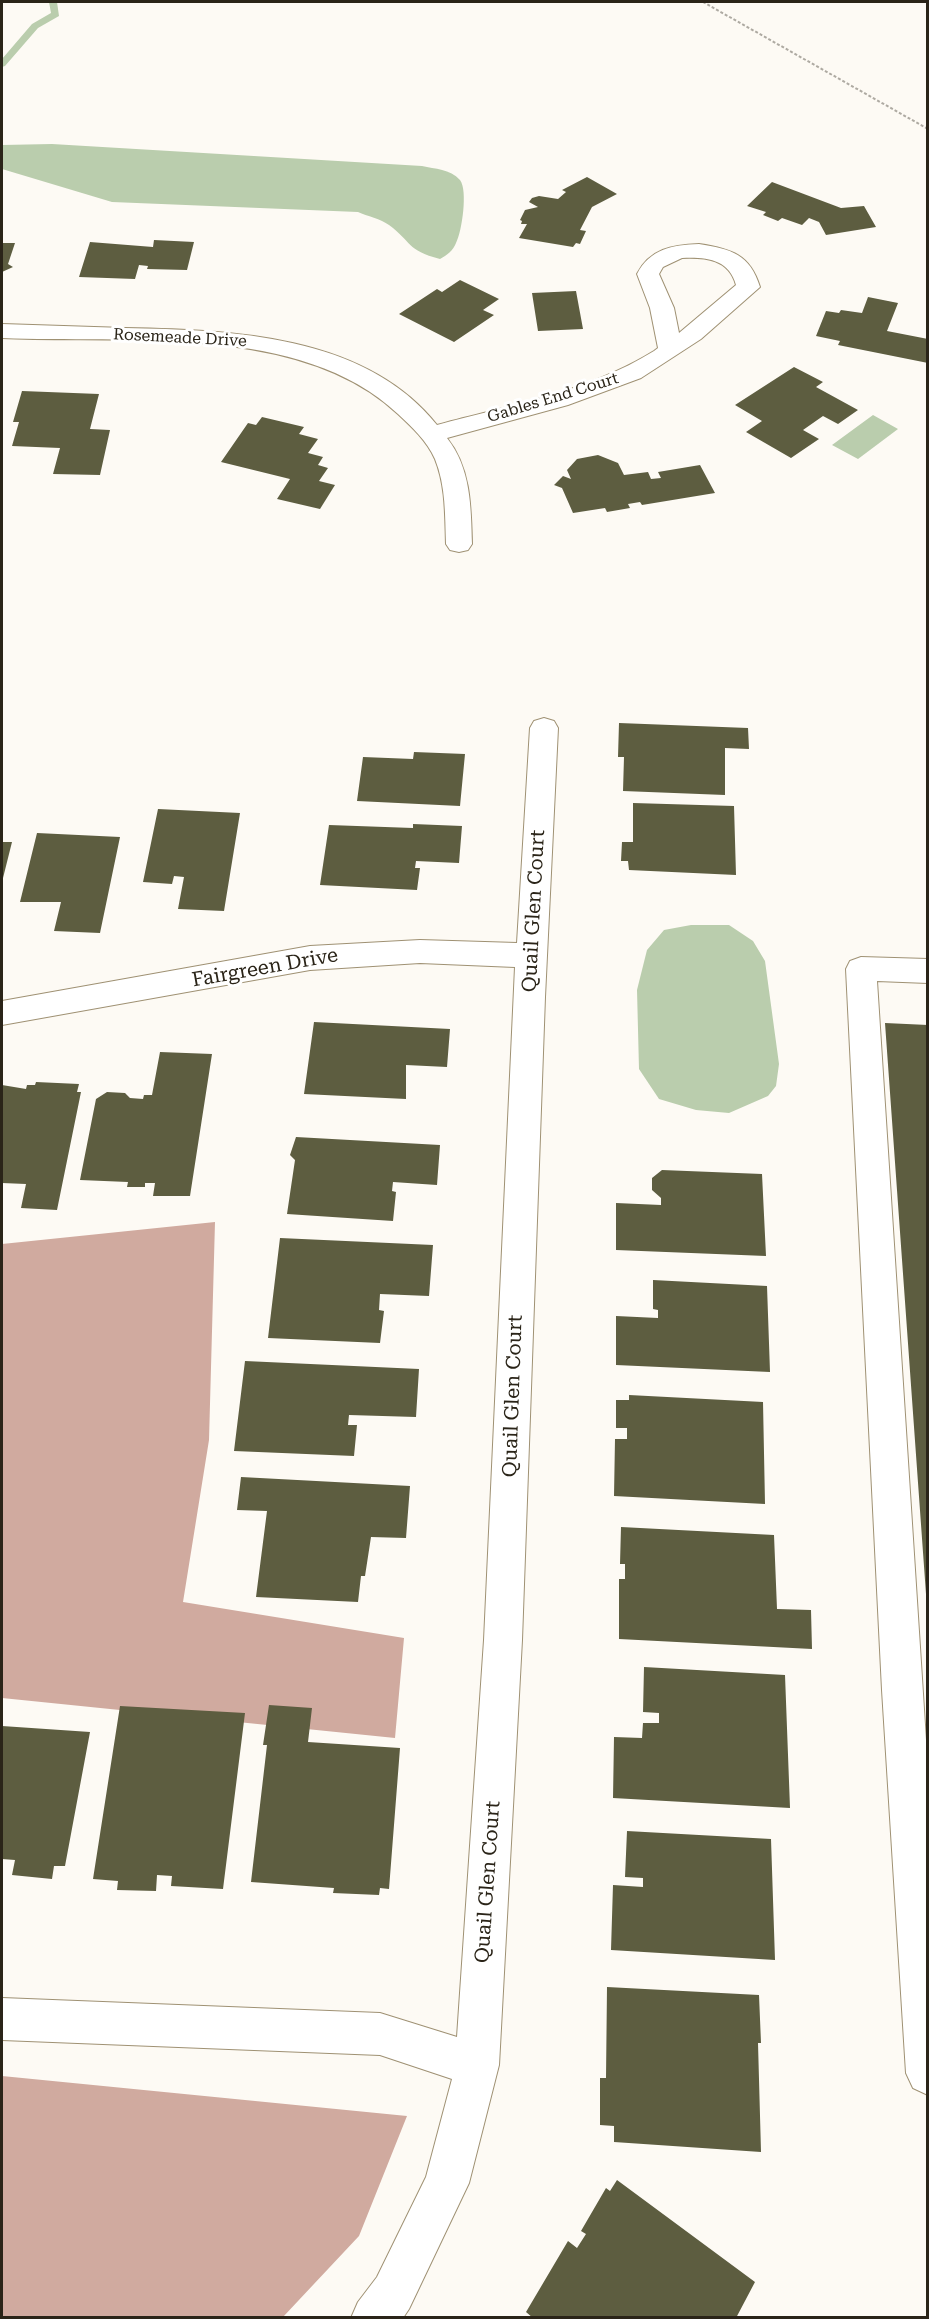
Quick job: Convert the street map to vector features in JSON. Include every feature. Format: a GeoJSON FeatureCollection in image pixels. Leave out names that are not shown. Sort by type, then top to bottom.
{"type":"FeatureCollection","features":[{"type":"Feature","properties":{"kind":"street","name":"Gables End Court"},"geometry":{"type":"LineString","coordinates":[[430,434],[600,387],[636,372],[670,349],[748,287],[748,276],[740,265],[729,257],[687,251],[668,255],[654,263],[648,272],[648,282],[664,314],[670,349]]}},
{"type":"Feature","properties":{"kind":"street","name":"Rosemeade Drive"},"geometry":{"type":"LineString","coordinates":[[2,331],[226,338],[287,348],[318,358],[380,388],[404,405],[442,447],[450,466],[457,497],[459,544]]}},
{"type":"Feature","properties":{"kind":"street","name":"Quail Glen Court"},"geometry":{"type":"LineString","coordinates":[[374,2318],[393,2292],[447,2183],[477,2065],[503,1640],[531,956],[544,728]]}},
{"type":"Feature","properties":{"kind":"street","name":"Fairgreen Drive"},"geometry":{"type":"LineString","coordinates":[[2,1013],[310,958],[354,953],[468,951],[531,956]]}},
{"type":"Feature","properties":{"kind":"street"},"geometry":{"type":"LineString","coordinates":[[927,972],[861,969],[914,1690],[927,2059]]}},
{"type":"Feature","properties":{"kind":"street"},"geometry":{"type":"LineString","coordinates":[[2,2019],[380,2034],[477,2065]]}},
{"type":"Feature","properties":{"kind":"path"},"geometry":{"type":"LineString","coordinates":[[703,2],[927,129]]}},
{"type":"Feature","properties":{"kind":"shaded area"},"geometry":{"type":"Polygon","coordinates":[[[52,144],[422,166],[437,169],[456,176],[462,185],[464,201],[460,230],[453,248],[440,259],[415,249],[386,223],[358,212],[112,202],[2,169],[2,145],[52,144]]]}},
{"type":"Feature","properties":{"kind":"shaded area"},"geometry":{"type":"Polygon","coordinates":[[[873,415],[898,429],[858,459],[832,445],[873,415]]]}},
{"type":"Feature","properties":{"kind":"shaded area"},"geometry":{"type":"Polygon","coordinates":[[[691,925],[729,925],[753,941],[765,961],[779,1064],[776,1086],[768,1096],[729,1113],[696,1110],[659,1099],[639,1069],[637,990],[647,950],[664,930],[691,925]]]}},
{"type":"Feature","properties":{"kind":"shaded area"},"geometry":{"type":"Polygon","coordinates":[[[215,1222],[209,1440],[183,1602],[404,1638],[395,1738],[2,1698],[2,1244],[215,1222]]]}},
{"type":"Feature","properties":{"kind":"shaded area"},"geometry":{"type":"Polygon","coordinates":[[[2,2076],[407,2116],[359,2236],[283,2317],[2,2317],[2,2076]]]}},
{"type":"Feature","properties":{"kind":"building"},"geometry":{"type":"Polygon","coordinates":[[[587,177],[617,194],[592,207],[580,230],[586,231],[580,244],[576,243],[573,247],[519,238],[527,224],[521,224],[520,220],[525,210],[538,207],[529,202],[532,198],[539,196],[558,199],[566,192],[562,190],[587,177]]]}},
{"type":"Feature","properties":{"kind":"building"},"geometry":{"type":"Polygon","coordinates":[[[772,182],[841,208],[864,206],[876,227],[826,235],[819,222],[809,218],[802,225],[782,218],[778,221],[763,215],[766,212],[747,206],[772,182]]]}},
{"type":"Feature","properties":{"kind":"building"},"geometry":{"type":"Polygon","coordinates":[[[154,240],[194,242],[187,270],[147,269],[148,266],[139,265],[135,279],[79,277],[90,242],[153,247],[154,240]]]}},
{"type":"Feature","properties":{"kind":"building"},"geometry":{"type":"Polygon","coordinates":[[[2,243],[15,243],[8,264],[13,267],[2,272],[2,243]]]}},
{"type":"Feature","properties":{"kind":"building"},"geometry":{"type":"Polygon","coordinates":[[[460,280],[499,299],[483,310],[494,315],[454,342],[399,314],[437,289],[442,292],[460,280]]]}},
{"type":"Feature","properties":{"kind":"building"},"geometry":{"type":"Polygon","coordinates":[[[576,291],[583,329],[538,331],[532,293],[576,291]]]}},
{"type":"Feature","properties":{"kind":"building"},"geometry":{"type":"Polygon","coordinates":[[[868,297],[898,303],[887,331],[928,339],[928,363],[838,345],[840,341],[816,336],[826,311],[839,313],[841,310],[862,313],[868,297]]]}},
{"type":"Feature","properties":{"kind":"building"},"geometry":{"type":"Polygon","coordinates":[[[794,367],[823,382],[816,387],[858,410],[838,424],[823,416],[803,430],[819,439],[791,458],[746,432],[762,421],[735,405],[794,367]]]}},
{"type":"Feature","properties":{"kind":"building"},"geometry":{"type":"Polygon","coordinates":[[[22,391],[99,394],[90,429],[110,430],[100,475],[53,474],[60,448],[12,446],[19,422],[13,422],[22,391]]]}},
{"type":"Feature","properties":{"kind":"building"},"geometry":{"type":"Polygon","coordinates":[[[262,417],[304,427],[299,434],[318,439],[308,453],[323,457],[318,465],[328,468],[319,481],[335,485],[320,509],[277,499],[290,479],[221,462],[248,423],[256,425],[262,417]]]}},
{"type":"Feature","properties":{"kind":"building"},"geometry":{"type":"Polygon","coordinates":[[[598,455],[618,463],[624,475],[648,472],[651,479],[661,478],[658,472],[700,465],[715,493],[642,505],[640,502],[628,504],[630,508],[607,512],[605,508],[573,513],[562,488],[554,485],[563,476],[571,479],[567,470],[577,459],[598,455]]]}},
{"type":"Feature","properties":{"kind":"building"},"geometry":{"type":"Polygon","coordinates":[[[619,723],[748,728],[749,749],[725,748],[725,795],[623,791],[624,757],[618,757],[619,723]]]}},
{"type":"Feature","properties":{"kind":"building"},"geometry":{"type":"Polygon","coordinates":[[[414,752],[465,754],[460,806],[357,801],[363,757],[413,759],[414,752]]]}},
{"type":"Feature","properties":{"kind":"building"},"geometry":{"type":"Polygon","coordinates":[[[633,803],[734,806],[736,875],[629,870],[628,861],[621,861],[622,842],[633,842],[633,803]]]}},
{"type":"Feature","properties":{"kind":"building"},"geometry":{"type":"Polygon","coordinates":[[[158,809],[240,813],[224,911],[178,909],[184,877],[174,876],[172,884],[143,882],[158,809]]]}},
{"type":"Feature","properties":{"kind":"building"},"geometry":{"type":"Polygon","coordinates":[[[413,824],[462,826],[459,863],[416,861],[415,868],[420,868],[417,890],[320,885],[329,825],[413,828],[413,824]]]}},
{"type":"Feature","properties":{"kind":"building"},"geometry":{"type":"Polygon","coordinates":[[[37,833],[120,837],[100,933],[54,931],[61,902],[20,902],[37,833]]]}},
{"type":"Feature","properties":{"kind":"building"},"geometry":{"type":"Polygon","coordinates":[[[2,842],[12,842],[2,882],[2,842]]]}},
{"type":"Feature","properties":{"kind":"building"},"geometry":{"type":"Polygon","coordinates":[[[314,1022],[450,1029],[447,1067],[406,1065],[406,1099],[304,1094],[314,1022]]]}},
{"type":"Feature","properties":{"kind":"building"},"geometry":{"type":"Polygon","coordinates":[[[885,1023],[928,1025],[928,1593],[926,1594],[885,1023]]]}},
{"type":"Feature","properties":{"kind":"building"},"geometry":{"type":"Polygon","coordinates":[[[160,1052],[212,1054],[190,1196],[153,1196],[155,1183],[145,1183],[145,1187],[127,1187],[128,1182],[80,1180],[96,1099],[107,1092],[125,1093],[130,1098],[143,1099],[144,1095],[152,1095],[160,1052]]]}},
{"type":"Feature","properties":{"kind":"building"},"geometry":{"type":"Polygon","coordinates":[[[36,1082],[79,1084],[77,1092],[81,1092],[57,1210],[21,1208],[26,1184],[2,1183],[2,1085],[26,1089],[27,1085],[35,1085],[36,1082]]]}},
{"type":"Feature","properties":{"kind":"building"},"geometry":{"type":"Polygon","coordinates":[[[296,1137],[440,1145],[437,1185],[393,1182],[392,1191],[396,1192],[393,1221],[287,1214],[295,1160],[290,1155],[296,1137]]]}},
{"type":"Feature","properties":{"kind":"building"},"geometry":{"type":"Polygon","coordinates":[[[662,1170],[762,1174],[766,1256],[616,1250],[616,1203],[661,1205],[661,1198],[652,1190],[652,1178],[662,1170]]]}},
{"type":"Feature","properties":{"kind":"building"},"geometry":{"type":"Polygon","coordinates":[[[280,1238],[433,1245],[429,1296],[380,1294],[379,1310],[384,1311],[380,1343],[268,1338],[280,1238]]]}},
{"type":"Feature","properties":{"kind":"building"},"geometry":{"type":"Polygon","coordinates":[[[653,1280],[767,1286],[770,1372],[616,1365],[616,1316],[658,1318],[658,1310],[653,1309],[653,1280]]]}},
{"type":"Feature","properties":{"kind":"building"},"geometry":{"type":"Polygon","coordinates":[[[245,1361],[419,1369],[416,1417],[349,1415],[348,1425],[357,1425],[354,1456],[234,1451],[245,1361]]]}},
{"type":"Feature","properties":{"kind":"building"},"geometry":{"type":"Polygon","coordinates":[[[629,1395],[763,1402],[765,1504],[614,1496],[615,1439],[627,1439],[627,1428],[616,1428],[616,1400],[629,1400],[629,1395]]]}},
{"type":"Feature","properties":{"kind":"building"},"geometry":{"type":"Polygon","coordinates":[[[241,1477],[410,1486],[406,1538],[371,1537],[365,1576],[361,1576],[358,1602],[256,1597],[267,1511],[237,1510],[241,1477]]]}},
{"type":"Feature","properties":{"kind":"building"},"geometry":{"type":"Polygon","coordinates":[[[621,1527],[774,1535],[777,1609],[811,1610],[812,1649],[619,1639],[619,1579],[625,1579],[625,1564],[620,1564],[621,1527]]]}},
{"type":"Feature","properties":{"kind":"building"},"geometry":{"type":"Polygon","coordinates":[[[644,1667],[785,1675],[790,1808],[613,1798],[614,1737],[642,1738],[643,1723],[659,1723],[659,1713],[643,1712],[644,1667]]]}},
{"type":"Feature","properties":{"kind":"building"},"geometry":{"type":"Polygon","coordinates":[[[269,1705],[312,1708],[308,1742],[400,1748],[389,1889],[380,1888],[379,1895],[333,1893],[334,1888],[251,1882],[267,1745],[263,1745],[269,1705]]]}},
{"type":"Feature","properties":{"kind":"building"},"geometry":{"type":"Polygon","coordinates":[[[120,1706],[245,1713],[223,1889],[171,1886],[172,1876],[157,1875],[156,1891],[117,1890],[118,1881],[93,1879],[120,1706]]]}},
{"type":"Feature","properties":{"kind":"building"},"geometry":{"type":"Polygon","coordinates":[[[2,1726],[90,1732],[65,1866],[54,1866],[52,1879],[12,1875],[15,1860],[2,1859],[2,1726]]]}},
{"type":"Feature","properties":{"kind":"building"},"geometry":{"type":"Polygon","coordinates":[[[627,1831],[771,1839],[775,1960],[611,1950],[613,1885],[643,1887],[643,1878],[625,1877],[627,1831]]]}},
{"type":"Feature","properties":{"kind":"building"},"geometry":{"type":"Polygon","coordinates":[[[607,1987],[759,1995],[761,2152],[614,2142],[614,2126],[600,2125],[600,2078],[606,2078],[607,1987]]]}},
{"type":"Feature","properties":{"kind":"building"},"geometry":{"type":"Polygon","coordinates":[[[617,2180],[755,2282],[736,2318],[533,2318],[526,2312],[568,2241],[577,2248],[586,2234],[581,2231],[606,2188],[610,2191],[617,2180]]]}},
{"type":"Feature","properties":{"kind":"waterway"},"geometry":{"type":"LineString","coordinates":[[2,64],[35,26],[56,14],[53,2]]}}]}
